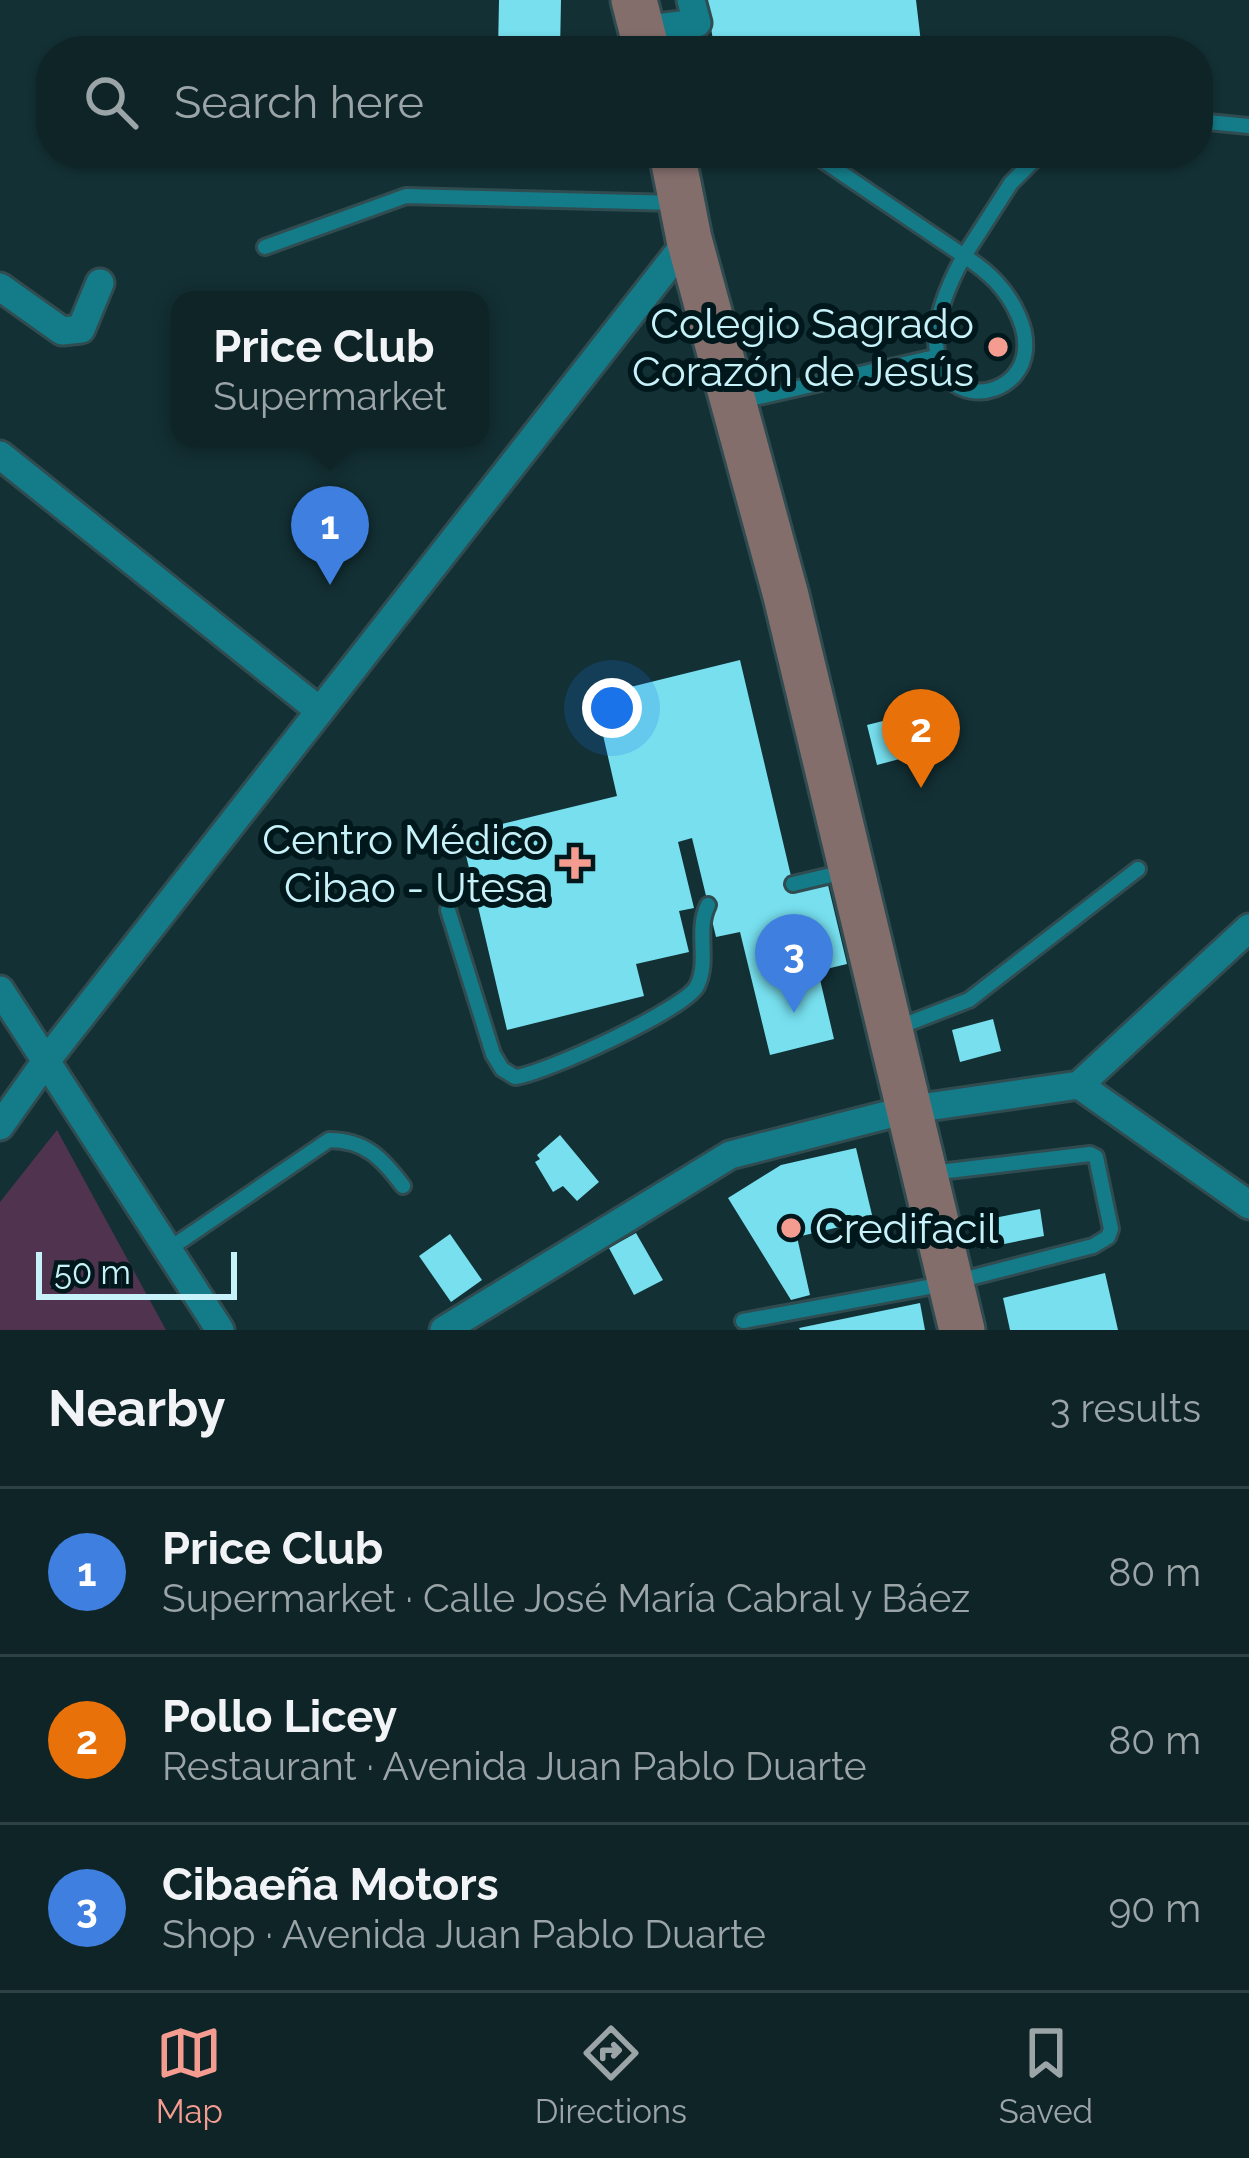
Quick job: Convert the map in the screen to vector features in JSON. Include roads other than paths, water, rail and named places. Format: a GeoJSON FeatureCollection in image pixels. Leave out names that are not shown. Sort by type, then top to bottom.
{"type":"FeatureCollection","features":[{"type":"Feature","properties":{"kind":"main road"},"geometry":{"type":"LineString","coordinates":[[675,168],[786,596],[962,1330]]}},
{"type":"Feature","properties":{"kind":"street"},"geometry":{"type":"LineString","coordinates":[[641,27],[697,23],[692,0]]}},
{"type":"Feature","properties":{"kind":"street"},"geometry":{"type":"LineString","coordinates":[[0,1126],[320,711],[686,221]]}},
{"type":"Feature","properties":{"kind":"street"},"geometry":{"type":"LineString","coordinates":[[0,287],[70,332],[81,329],[100,283]]}},
{"type":"Feature","properties":{"kind":"street"},"geometry":{"type":"LineString","coordinates":[[0,455],[320,711]]}},
{"type":"Feature","properties":{"kind":"street"},"geometry":{"type":"LineString","coordinates":[[444,1330],[730,1155],[906,1110],[1079,1085],[1249,928]]}},
{"type":"Feature","properties":{"kind":"street"},"geometry":{"type":"LineString","coordinates":[[0,990],[220,1330]]}},
{"type":"Feature","properties":{"kind":"street"},"geometry":{"type":"LineString","coordinates":[[1079,1085],[1249,1205]]}},
{"type":"Feature","properties":{"kind":"lane"},"geometry":{"type":"LineString","coordinates":[[1213,122],[1249,126]]}},
{"type":"Feature","properties":{"kind":"lane"},"geometry":{"type":"LineString","coordinates":[[834,168],[964,256],[999,283],[1024,329],[1026,348],[1021,367],[1007,383],[990,391],[971,391],[952,382],[935,358],[938,309],[964,256],[1026,168]]}},
{"type":"Feature","properties":{"kind":"lane"},"geometry":{"type":"LineString","coordinates":[[265,247],[406,196],[686,221]]}},
{"type":"Feature","properties":{"kind":"lane"},"geometry":{"type":"LineString","coordinates":[[735,403],[935,358]]}},
{"type":"Feature","properties":{"kind":"lane"},"geometry":{"type":"LineString","coordinates":[[888,1031],[969,1000],[1138,869]]}},
{"type":"Feature","properties":{"kind":"lane"},"geometry":{"type":"LineString","coordinates":[[793,884],[849,871]]}},
{"type":"Feature","properties":{"kind":"lane"},"geometry":{"type":"LineString","coordinates":[[448,910],[493,1054],[502,1069],[515,1076],[543,1070],[612,1040],[691,994],[703,967],[701,919],[708,905]]}},
{"type":"Feature","properties":{"kind":"lane"},"geometry":{"type":"LineString","coordinates":[[169,1249],[329,1140],[355,1140],[385,1162],[403,1186]]}},
{"type":"Feature","properties":{"kind":"lane"},"geometry":{"type":"LineString","coordinates":[[743,1321],[950,1283],[1093,1246],[1108,1237],[1111,1229],[1096,1157],[1082,1153],[923,1174]]}},
{"type":"Feature","properties":{"kind":"place","name":"Colegio Sagrado Corazón de Jesús"},"geometry":{"type":"Point","coordinates":[998,347]}},
{"type":"Feature","properties":{"kind":"place","name":"Price Club"},"geometry":{"type":"Point","coordinates":[330,585]}},
{"type":"Feature","properties":{"kind":"place","name":"Pollo Licey"},"geometry":{"type":"Point","coordinates":[921,788]}},
{"type":"Feature","properties":{"kind":"place","name":"Centro Médico Cibao - Utesa"},"geometry":{"type":"Point","coordinates":[575,863]}},
{"type":"Feature","properties":{"kind":"place","name":"Cibaeña Motors"},"geometry":{"type":"Point","coordinates":[794,1013]}},
{"type":"Feature","properties":{"kind":"place","name":"Credifacil"},"geometry":{"type":"Point","coordinates":[791,1228]}}]}
